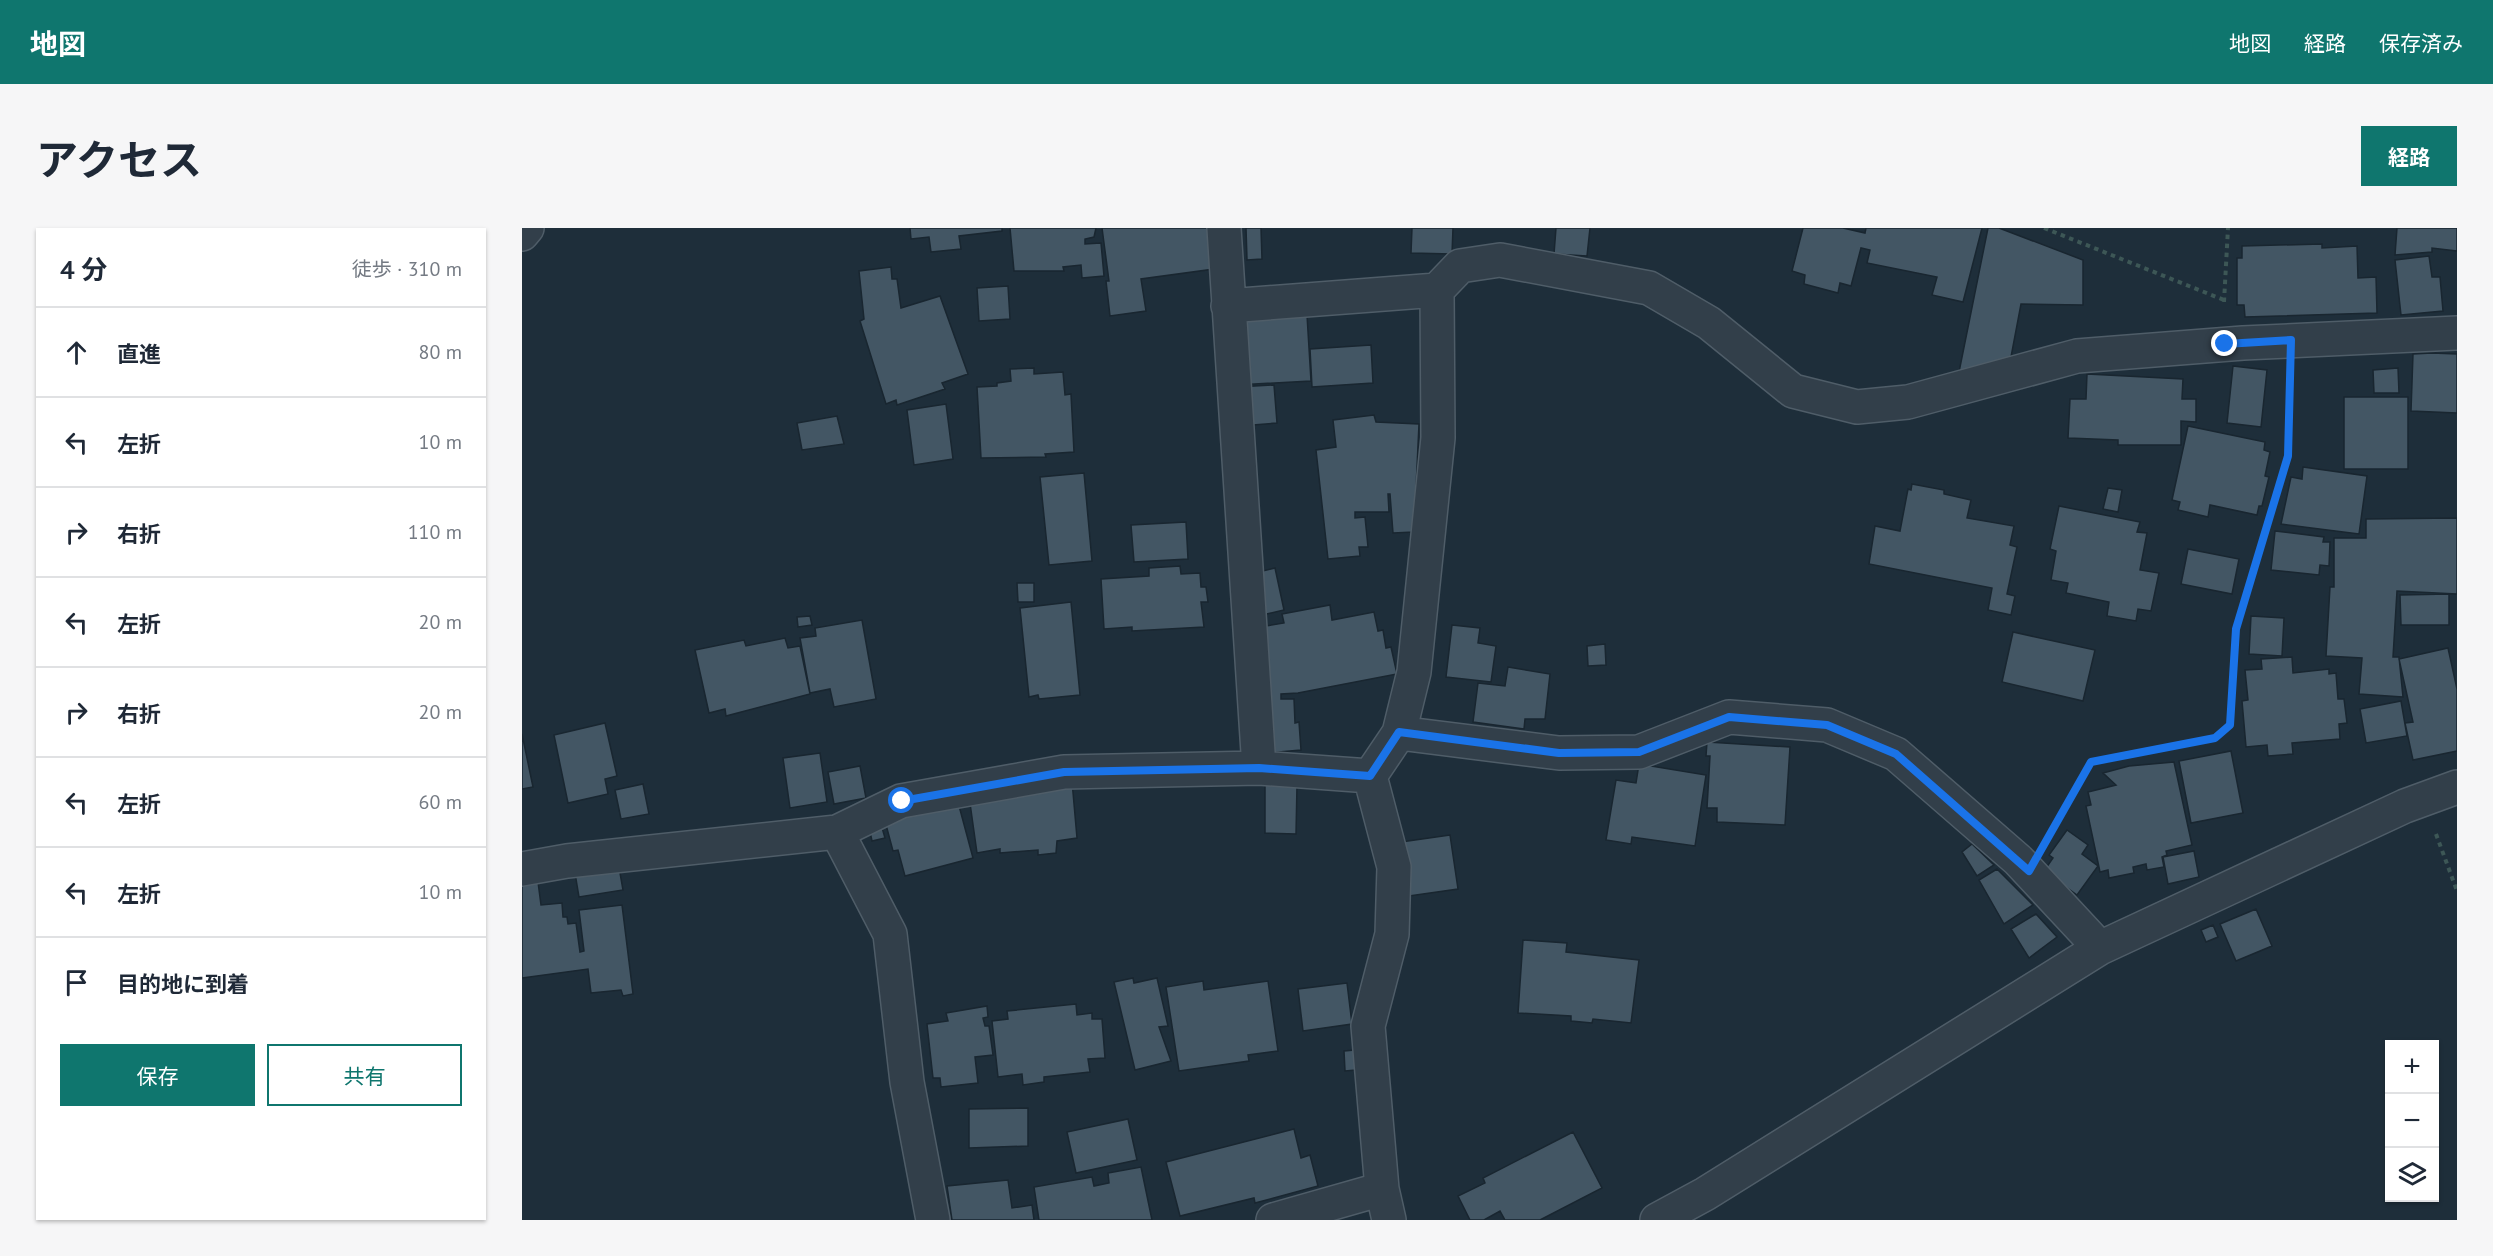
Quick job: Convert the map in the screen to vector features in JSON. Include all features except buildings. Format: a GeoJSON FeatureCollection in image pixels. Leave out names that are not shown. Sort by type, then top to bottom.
{"type":"FeatureCollection","features":[{"type":"Feature","properties":{"kind":"street"},"geometry":{"type":"LineString","coordinates":[[522,234],[527,228]]}},
{"type":"Feature","properties":{"kind":"street"},"geometry":{"type":"LineString","coordinates":[[1224,228],[1259,768]]}},
{"type":"Feature","properties":{"kind":"street"},"geometry":{"type":"LineString","coordinates":[[1228,306],[1437,290],[1460,266],[1500,260],[1649,288],[1709,323],[1793,391],[1857,407],[1908,402],[2078,356],[2225,344],[2457,333]]}},
{"type":"Feature","properties":{"kind":"street"},"geometry":{"type":"LineString","coordinates":[[1273,1220],[1385,1204],[1368,1026],[1392,934],[1394,867],[1370,776],[1399,732],[1414,672],[1438,438],[1437,290]]}},
{"type":"Feature","properties":{"kind":"street"},"geometry":{"type":"LineString","coordinates":[[1399,732],[1559,753],[1582,753],[1639,752],[1729,717],[1827,725],[1896,754],[2029,871],[2100,948]]}},
{"type":"Feature","properties":{"kind":"street"},"geometry":{"type":"LineString","coordinates":[[522,869],[567,861],[837,832],[902,801],[1064,772],[1259,768],[1370,776]]}},
{"type":"Feature","properties":{"kind":"street"},"geometry":{"type":"LineString","coordinates":[[1657,1220],[1707,1207],[2100,948],[2423,800],[2457,787]]}},
{"type":"Feature","properties":{"kind":"street"},"geometry":{"type":"LineString","coordinates":[[837,832],[890,934],[907,1082],[933,1220]]}},
{"type":"Feature","properties":{"kind":"path"},"geometry":{"type":"LineString","coordinates":[[2044,228],[2224,300]]}},
{"type":"Feature","properties":{"kind":"path"},"geometry":{"type":"LineString","coordinates":[[2225,344],[2224,300],[2228,228]]}},
{"type":"Feature","properties":{"kind":"path"},"geometry":{"type":"LineString","coordinates":[[2029,871],[2091,762],[2215,738],[2230,725],[2236,629],[2288,456],[2291,340]]}},
{"type":"Feature","properties":{"kind":"path"},"geometry":{"type":"LineString","coordinates":[[2423,800],[2457,891]]}},
{"type":"Feature","properties":{"kind":"route"},"geometry":{"type":"LineString","coordinates":[[902,801],[1064,772],[1259,768],[1370,776],[1399,732],[1559,753],[1639,752],[1729,717],[1827,725],[1896,754],[2029,871],[2091,762],[2112,756],[2215,738],[2230,725],[2236,629],[2288,456],[2291,340],[2225,344]]}}]}
